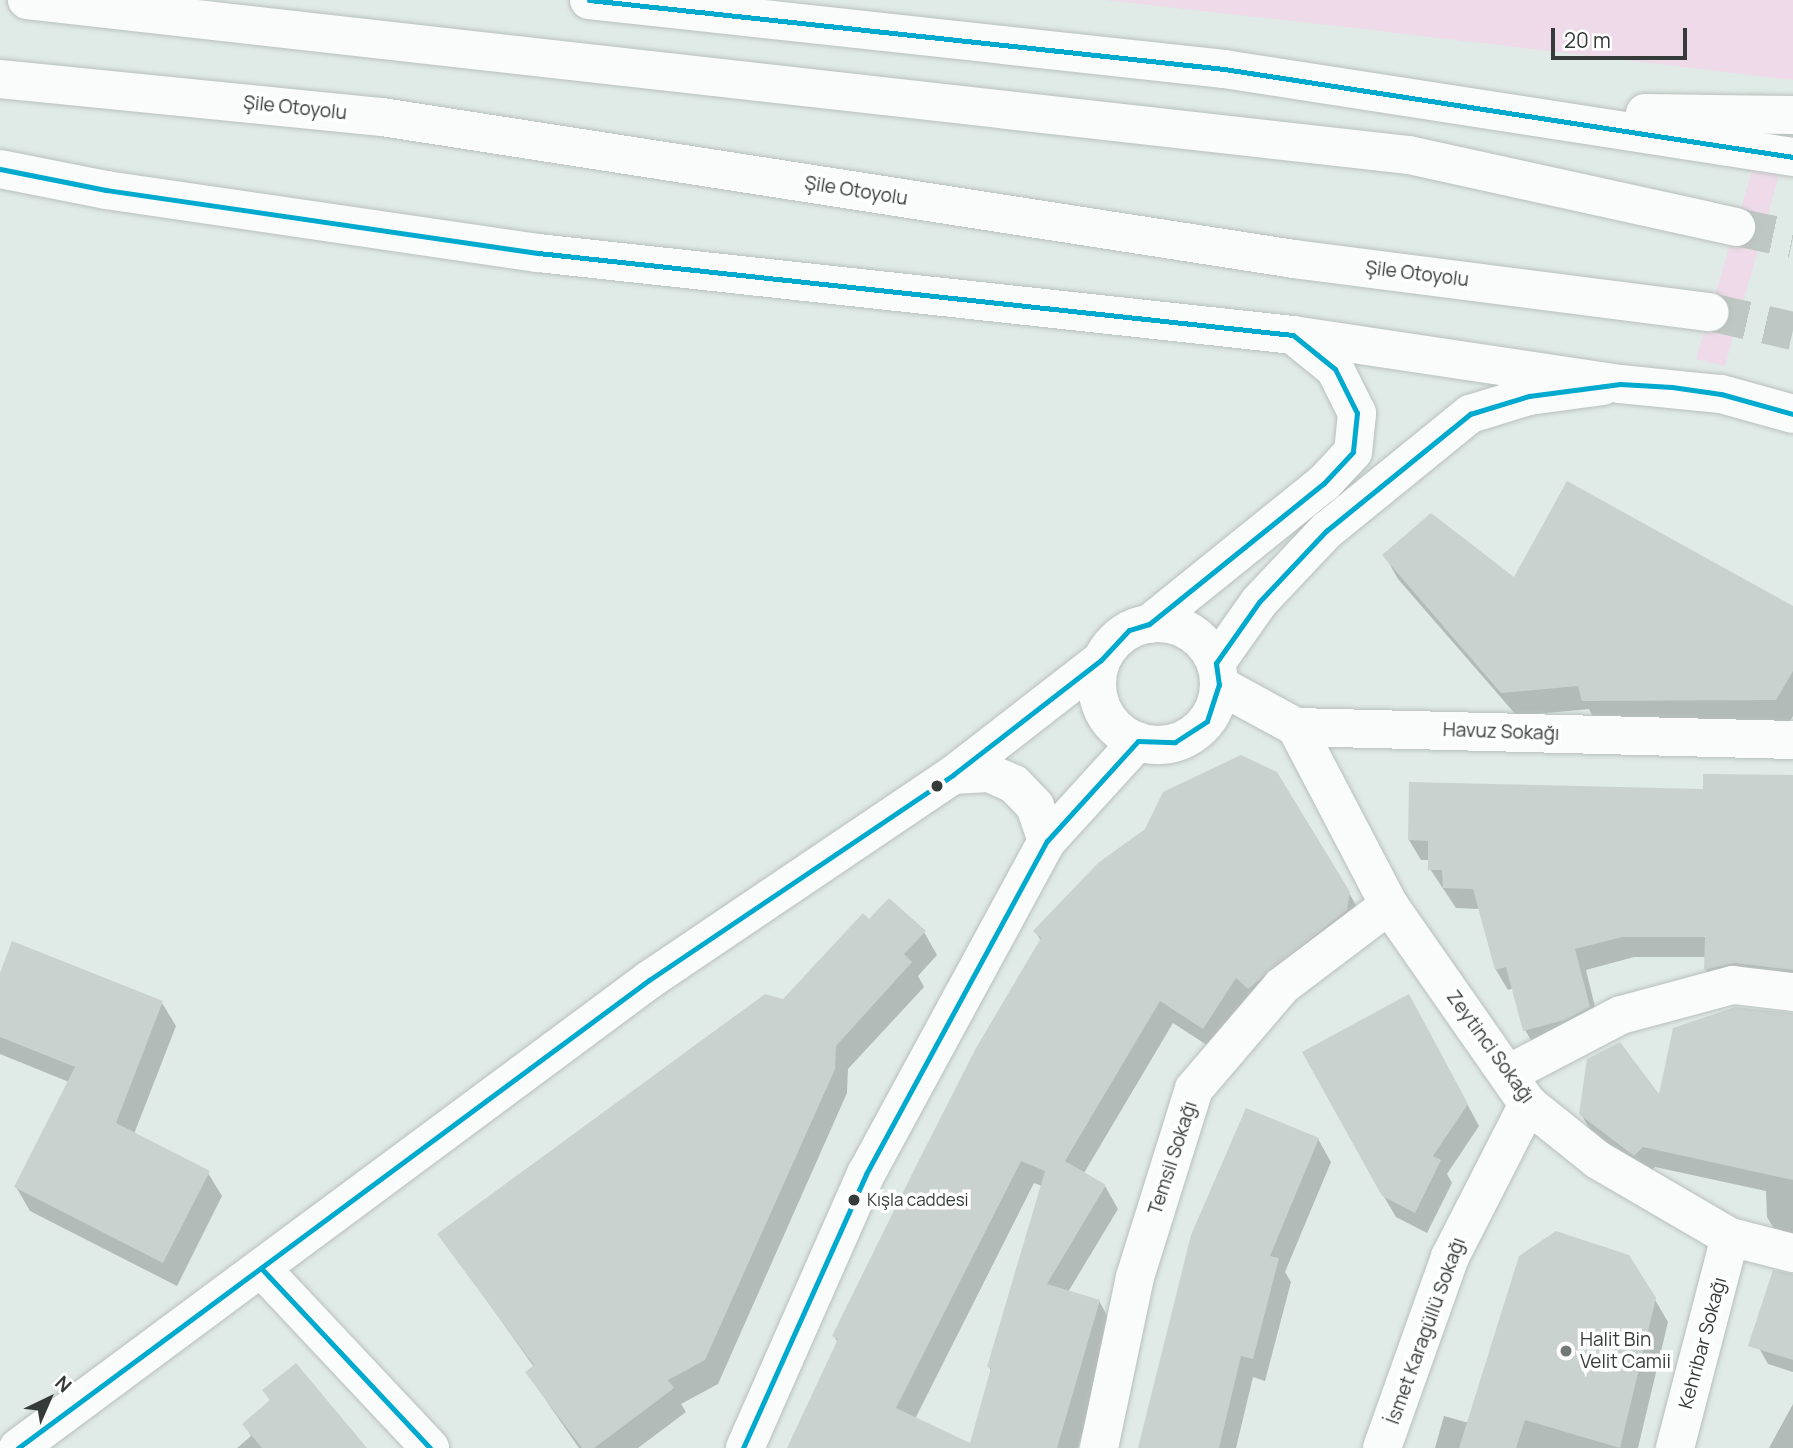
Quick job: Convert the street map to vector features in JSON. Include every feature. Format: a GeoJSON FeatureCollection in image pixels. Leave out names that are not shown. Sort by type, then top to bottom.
{"type":"FeatureCollection","features":[{"type":"Feature","properties":{"kind":"main road"},"geometry":{"type":"LineString","coordinates":[[27,0],[1409,155],[1736,227]]}},
{"type":"Feature","properties":{"kind":"main road"},"geometry":{"type":"LineString","coordinates":[[589,0],[1224,69],[1517,111],[1793,157]]}},
{"type":"Feature","properties":{"kind":"main road","name":"Şile Otoyolu"},"geometry":{"type":"LineString","coordinates":[[0,79],[382,117],[1294,259],[1710,312]]}},
{"type":"Feature","properties":{"kind":"main road"},"geometry":{"type":"LineString","coordinates":[[1517,111],[1793,115]]}},
{"type":"Feature","properties":{"kind":"main road"},"geometry":{"type":"LineString","coordinates":[[0,169],[106,190],[538,253],[1293,334],[1620,384],[1721,394],[1793,414]]}},
{"type":"Feature","properties":{"kind":"main road"},"geometry":{"type":"LineString","coordinates":[[1149,624],[1324,483],[1353,452],[1357,412],[1335,369],[1293,334]]}},
{"type":"Feature","properties":{"kind":"main road"},"geometry":{"type":"LineString","coordinates":[[1101,660],[1099,700],[1114,725],[1138,741],[1175,743],[1193,734],[1207,721],[1217,674],[1259,602],[1326,531],[1470,414],[1529,396],[1620,384]]}},
{"type":"Feature","properties":{"kind":"main road"},"geometry":{"type":"LineString","coordinates":[[18,1448],[649,980],[953,775],[1101,660],[1129,630],[1149,624],[1170,624],[1189,632],[1206,645],[1217,674]]}},
{"type":"Feature","properties":{"kind":"main road","name":"Havuz Sokağı"},"geometry":{"type":"LineString","coordinates":[[1217,674],[1296,727],[1793,740]]}},
{"type":"Feature","properties":{"kind":"main road","name":"Zeytinci Sokağı"},"geometry":{"type":"LineString","coordinates":[[1296,727],[1389,905],[1518,1089],[1598,1160],[1730,1237],[1793,1253]]}},
{"type":"Feature","properties":{"kind":"main road"},"geometry":{"type":"LineString","coordinates":[[745,1447],[866,1174],[1047,841],[1138,741]]}},
{"type":"Feature","properties":{"kind":"main road"},"geometry":{"type":"LineString","coordinates":[[953,775],[989,773],[1014,784],[1035,806],[1047,841]]}},
{"type":"Feature","properties":{"kind":"main road","name":"Temsil Sokağı"},"geometry":{"type":"LineString","coordinates":[[1098,1448],[1135,1277],[1194,1089],[1282,986],[1389,905]]}},
{"type":"Feature","properties":{"kind":"main road"},"geometry":{"type":"LineString","coordinates":[[1518,1089],[1621,1015],[1733,985],[1793,992]]}},
{"type":"Feature","properties":{"kind":"main road","name":"İsmet Karagüllü Sokağı"},"geometry":{"type":"LineString","coordinates":[[1382,1448],[1450,1256],[1518,1089]]}},
{"type":"Feature","properties":{"kind":"main road","name":"Kehribar Sokağı"},"geometry":{"type":"LineString","coordinates":[[1675,1448],[1730,1237]]}},
{"type":"Feature","properties":{"kind":"main road"},"geometry":{"type":"LineString","coordinates":[[261,1268],[430,1448]]}},
{"type":"Feature","properties":{"kind":"shaded area"},"geometry":{"type":"Polygon","coordinates":[[[1105,0],[1793,0],[1793,80],[1346,27],[1105,0]]]}},
{"type":"Feature","properties":{"kind":"shaded area"},"geometry":{"type":"Polygon","coordinates":[[[1753,168],[1779,175],[1725,366],[1696,359],[1753,168]]]}},
{"type":"Feature","properties":{"kind":"building"},"geometry":{"type":"Polygon","coordinates":[[[1567,481],[1793,606],[1793,671],[1776,700],[1582,701],[1578,686],[1501,693],[1382,555],[1431,513],[1514,577],[1567,481]]]}},
{"type":"Feature","properties":{"kind":"building"},"geometry":{"type":"Polygon","coordinates":[[[1241,755],[1277,772],[1350,892],[1347,910],[1248,989],[1236,978],[1203,1029],[1160,1001],[1065,1161],[1106,1185],[1047,1284],[1100,1300],[1057,1448],[787,1448],[838,1339],[832,1336],[914,1170],[976,1048],[1041,938],[1033,931],[1098,863],[1145,829],[1163,792],[1241,755]],[[1021,1161],[896,1408],[970,1443],[991,1368],[987,1367],[1045,1171],[1021,1161]]]}},
{"type":"Feature","properties":{"kind":"building"},"geometry":{"type":"Polygon","coordinates":[[[1703,774],[1793,775],[1793,970],[1735,963],[1704,970],[1705,937],[1622,937],[1575,949],[1590,1007],[1565,1020],[1523,1031],[1506,967],[1495,970],[1473,889],[1443,888],[1442,870],[1428,870],[1428,841],[1408,840],[1409,782],[1703,789],[1703,774]]]}},
{"type":"Feature","properties":{"kind":"building"},"geometry":{"type":"Polygon","coordinates":[[[889,898],[926,931],[904,954],[912,962],[836,1046],[835,1069],[705,1360],[668,1380],[674,1388],[594,1448],[582,1448],[525,1372],[534,1365],[437,1234],[765,994],[783,999],[863,913],[869,919],[889,898]]]}},
{"type":"Feature","properties":{"kind":"building"},"geometry":{"type":"Polygon","coordinates":[[[12,941],[163,1001],[116,1123],[210,1171],[163,1263],[14,1187],[75,1067],[0,1037],[0,973],[12,941]]]}},
{"type":"Feature","properties":{"kind":"building"},"geometry":{"type":"Polygon","coordinates":[[[1409,994],[1468,1104],[1433,1156],[1441,1160],[1415,1213],[1382,1196],[1302,1052],[1409,994]]]}},
{"type":"Feature","properties":{"kind":"building"},"geometry":{"type":"Polygon","coordinates":[[[1735,1007],[1793,1013],[1793,1180],[1643,1147],[1634,1156],[1579,1114],[1587,1059],[1620,1042],[1659,1094],[1673,1028],[1735,1007]]]}},
{"type":"Feature","properties":{"kind":"building"},"geometry":{"type":"Polygon","coordinates":[[[1246,1108],[1319,1138],[1270,1256],[1279,1258],[1253,1359],[1241,1356],[1219,1448],[1138,1448],[1191,1235],[1246,1108]]]}},
{"type":"Feature","properties":{"kind":"building","name":"Halit Bin Velit Camii"},"geometry":{"type":"Polygon","coordinates":[[[1556,1231],[1629,1255],[1656,1298],[1620,1448],[1525,1420],[1516,1448],[1459,1448],[1519,1256],[1556,1231]]]}},
{"type":"Feature","properties":{"kind":"building"},"geometry":{"type":"Polygon","coordinates":[[[1773,1270],[1793,1274],[1793,1360],[1748,1346],[1773,1270]]]}},
{"type":"Feature","properties":{"kind":"building"},"geometry":{"type":"Polygon","coordinates":[[[296,1363],[367,1448],[262,1448],[242,1424],[270,1400],[262,1390],[296,1363]]]}},
{"type":"Feature","properties":{"kind":"tunnel"},"geometry":{"type":"LineString","coordinates":[[1736,227],[1793,239]]}},
{"type":"Feature","properties":{"kind":"tunnel"},"geometry":{"type":"LineString","coordinates":[[1710,312],[1793,331]]}},
{"type":"Feature","properties":{"kind":"transit line"},"geometry":{"type":"LineString","coordinates":[[589,0],[1224,69],[1793,157]]}},
{"type":"Feature","properties":{"kind":"transit line"},"geometry":{"type":"LineString","coordinates":[[0,169],[106,190],[538,253],[1293,335],[1335,369],[1357,413],[1353,452],[1324,483],[1149,624],[1129,630],[1101,660],[953,775],[649,980],[18,1448]]}},
{"type":"Feature","properties":{"kind":"transit line"},"geometry":{"type":"LineString","coordinates":[[743,1448],[866,1174],[1047,841],[1138,741],[1175,742],[1207,721],[1219,685],[1216,663],[1259,602],[1326,531],[1470,414],[1529,396],[1620,384],[1672,387],[1721,394],[1793,414]]}},
{"type":"Feature","properties":{"kind":"transit line"},"geometry":{"type":"LineString","coordinates":[[261,1268],[430,1448]]}},
{"type":"Feature","properties":{"kind":"place","name":"Kışla caddesi"},"geometry":{"type":"Point","coordinates":[854,1200]}},
{"type":"Feature","properties":{"kind":"place","name":"Halit Bin Velit Camii"},"geometry":{"type":"Point","coordinates":[1566,1351]}}]}
